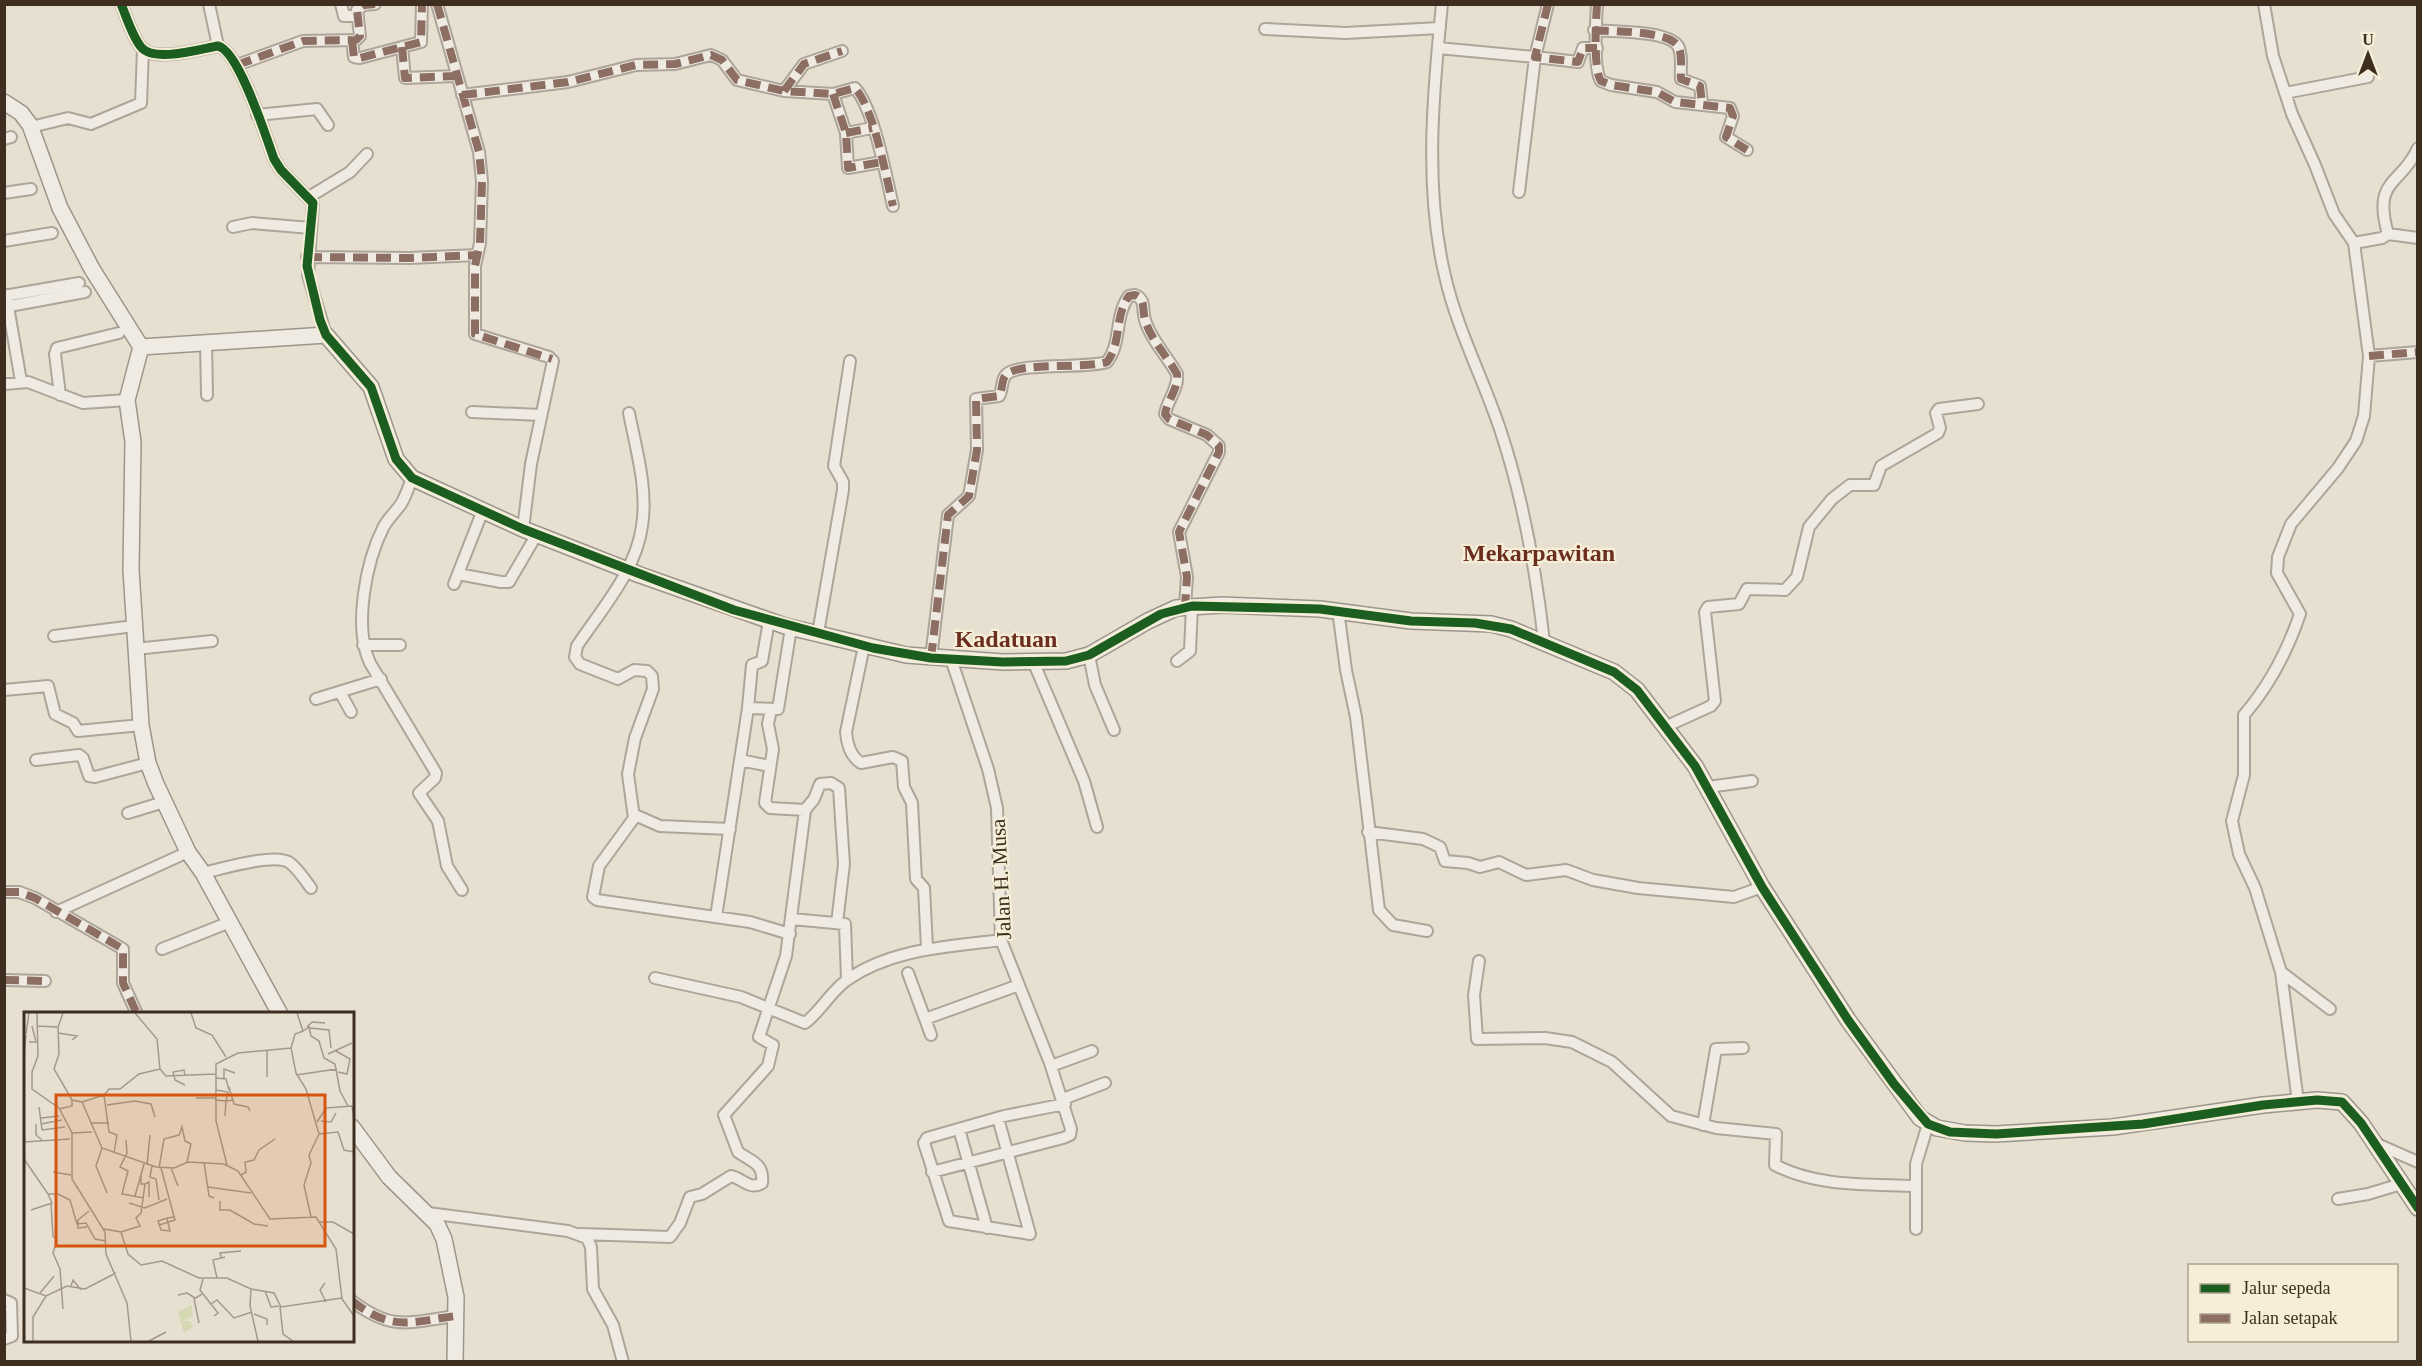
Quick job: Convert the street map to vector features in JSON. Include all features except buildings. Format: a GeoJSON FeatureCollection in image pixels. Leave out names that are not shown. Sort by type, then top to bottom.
{"type":"FeatureCollection","features":[{"type":"Feature","properties":{"kind":"street"},"geometry":{"type":"LineString","coordinates":[[31,127],[62,118],[72,118],[86,124],[96,123],[142,102],[143,50],[121,4]]}},
{"type":"Feature","properties":{"kind":"street"},"geometry":{"type":"LineString","coordinates":[[208,4],[218,46]]}},
{"type":"Feature","properties":{"kind":"street"},"geometry":{"type":"LineString","coordinates":[[341,4],[344,16],[357,16]]}},
{"type":"Feature","properties":{"kind":"street"},"geometry":{"type":"LineString","coordinates":[[237,65],[303,41],[352,41],[360,36],[357,16],[360,7],[375,4]]}},
{"type":"Feature","properties":{"kind":"street"},"geometry":{"type":"LineString","coordinates":[[352,41],[354,57],[360,58],[421,42],[422,4]]}},
{"type":"Feature","properties":{"kind":"street"},"geometry":{"type":"LineString","coordinates":[[437,4],[479,152],[482,223],[477,255],[476,336],[552,359],[531,464],[530,531],[509,582],[456,579],[483,510]]}},
{"type":"Feature","properties":{"kind":"street"},"geometry":{"type":"LineString","coordinates":[[1442,4],[1433,132],[1435,199],[1444,275],[1514,473],[1534,574],[1544,642]]}},
{"type":"Feature","properties":{"kind":"street"},"geometry":{"type":"LineString","coordinates":[[1519,192],[1535,57],[1548,4]]}},
{"type":"Feature","properties":{"kind":"street"},"geometry":{"type":"LineString","coordinates":[[1597,4],[1594,30],[1597,72],[1604,83],[1657,92],[1678,102],[1701,103],[1732,110],[1733,116],[1726,137],[1747,150]]}},
{"type":"Feature","properties":{"kind":"street"},"geometry":{"type":"LineString","coordinates":[[2264,4],[2273,56],[2285,93],[2334,214],[2354,243],[2368,356],[2364,416],[2356,441],[2338,468],[2291,524],[2282,544],[2277,573],[2300,614],[2290,642],[2260,697],[2244,715],[2244,775],[2232,821],[2239,854],[2254,888],[2281,972],[2298,1102]]}},
{"type":"Feature","properties":{"kind":"street"},"geometry":{"type":"LineString","coordinates":[[1265,29],[1345,33],[1440,28]]}},
{"type":"Feature","properties":{"kind":"street"},"geometry":{"type":"LineString","coordinates":[[1594,30],[1658,35],[1673,41],[1680,50],[1681,78],[1700,86],[1701,103]]}},
{"type":"Feature","properties":{"kind":"street"},"geometry":{"type":"LineString","coordinates":[[143,50],[157,55],[218,46],[225,48],[237,65],[280,170],[313,203],[308,275],[326,335],[371,387],[396,459],[412,478],[530,531],[627,570],[769,621],[864,646],[931,658],[1066,661],[1089,655],[1161,614],[1189,606],[1338,610],[1411,621],[1491,624],[1544,642],[1624,678],[1637,690],[1666,726],[1708,787],[1762,887],[1848,1020],[1894,1084],[1928,1124],[1950,1132],[1996,1134],[2143,1124],[2298,1102],[2342,1102],[2351,1110],[2374,1142],[2418,1208]]}},
{"type":"Feature","properties":{"kind":"street"},"geometry":{"type":"LineString","coordinates":[[402,47],[405,78],[456,76]]}},
{"type":"Feature","properties":{"kind":"street"},"geometry":{"type":"LineString","coordinates":[[1438,48],[1578,62],[1583,48],[1597,48]]}},
{"type":"Feature","properties":{"kind":"street"},"geometry":{"type":"LineString","coordinates":[[783,91],[804,64],[842,51]]}},
{"type":"Feature","properties":{"kind":"street"},"geometry":{"type":"LineString","coordinates":[[462,95],[567,82],[622,67],[675,64],[711,55],[722,60],[737,80],[783,91],[833,94],[852,88],[857,89],[872,128],[892,206]]}},
{"type":"Feature","properties":{"kind":"street"},"geometry":{"type":"LineString","coordinates":[[2285,93],[2368,77]]}},
{"type":"Feature","properties":{"kind":"street"},"geometry":{"type":"LineString","coordinates":[[833,94],[846,133],[848,168],[882,162]]}},
{"type":"Feature","properties":{"kind":"street"},"geometry":{"type":"LineString","coordinates":[[4,102],[21,113],[31,127],[67,223],[92,269],[141,347],[127,400],[133,442],[131,570],[135,649],[141,724],[148,763],[188,852],[203,873],[279,1012]]}},
{"type":"Feature","properties":{"kind":"street"},"geometry":{"type":"LineString","coordinates":[[257,115],[317,109],[328,125]]}},
{"type":"Feature","properties":{"kind":"street"},"geometry":{"type":"LineString","coordinates":[[846,133],[872,128]]}},
{"type":"Feature","properties":{"kind":"street"},"geometry":{"type":"LineString","coordinates":[[2388,234],[2384,221],[2384,197],[2387,186],[2411,160],[2418,148]]}},
{"type":"Feature","properties":{"kind":"street"},"geometry":{"type":"LineString","coordinates":[[309,197],[350,172],[368,154]]}},
{"type":"Feature","properties":{"kind":"street"},"geometry":{"type":"LineString","coordinates":[[4,193],[31,189]]}},
{"type":"Feature","properties":{"kind":"street"},"geometry":{"type":"LineString","coordinates":[[233,227],[252,223],[311,228]]}},
{"type":"Feature","properties":{"kind":"street"},"geometry":{"type":"LineString","coordinates":[[4,241],[52,233]]}},
{"type":"Feature","properties":{"kind":"street"},"geometry":{"type":"LineString","coordinates":[[2354,243],[2382,238],[2388,234],[2418,238]]}},
{"type":"Feature","properties":{"kind":"street"},"geometry":{"type":"LineString","coordinates":[[308,257],[409,258],[477,255]]}},
{"type":"Feature","properties":{"kind":"street"},"geometry":{"type":"LineString","coordinates":[[21,381],[6,301],[82,287]]}},
{"type":"Feature","properties":{"kind":"street"},"geometry":{"type":"LineString","coordinates":[[931,658],[948,515],[968,498],[976,454],[976,399],[1000,395],[1004,377],[1009,373],[1034,368],[1107,362],[1115,351],[1122,310],[1129,296],[1134,295],[1143,302],[1144,318],[1152,336],[1177,374],[1178,380],[1168,400],[1165,414],[1168,419],[1208,435],[1219,446],[1219,452],[1179,532],[1187,577],[1190,651],[1177,662]]}},
{"type":"Feature","properties":{"kind":"street"},"geometry":{"type":"LineString","coordinates":[[60,395],[55,354],[57,348],[119,333]]}},
{"type":"Feature","properties":{"kind":"street"},"geometry":{"type":"LineString","coordinates":[[141,347],[326,335]]}},
{"type":"Feature","properties":{"kind":"street"},"geometry":{"type":"LineString","coordinates":[[207,343],[207,395]]}},
{"type":"Feature","properties":{"kind":"street"},"geometry":{"type":"LineString","coordinates":[[2368,356],[2418,352]]}},
{"type":"Feature","properties":{"kind":"street"},"geometry":{"type":"LineString","coordinates":[[818,633],[843,490],[843,482],[834,466],[850,361]]}},
{"type":"Feature","properties":{"kind":"street"},"geometry":{"type":"LineString","coordinates":[[4,384],[21,381],[38,384],[83,403],[127,400]]}},
{"type":"Feature","properties":{"kind":"street"},"geometry":{"type":"LineString","coordinates":[[1666,726],[1711,706],[1715,701],[1706,609],[1711,605],[1739,604],[1747,589],[1785,590],[1797,577],[1811,524],[1834,498],[1849,486],[1875,484],[1879,468],[1938,433],[1940,428],[1936,412],[1939,409],[1978,404]]}},
{"type":"Feature","properties":{"kind":"street"},"geometry":{"type":"LineString","coordinates":[[472,412],[541,415]]}},
{"type":"Feature","properties":{"kind":"street"},"geometry":{"type":"LineString","coordinates":[[629,413],[640,467],[643,519],[638,542],[627,570],[577,646],[574,657],[580,664],[618,679],[634,670],[648,671],[652,676],[653,689],[635,738],[628,774],[635,815],[599,866],[592,895],[594,899],[756,923],[790,934]]}},
{"type":"Feature","properties":{"kind":"street"},"geometry":{"type":"LineString","coordinates":[[412,478],[403,500],[383,528],[370,569],[364,596],[363,645],[370,663],[436,772],[435,778],[419,793],[438,821],[447,866],[462,890]]}},
{"type":"Feature","properties":{"kind":"street"},"geometry":{"type":"LineString","coordinates":[[1338,610],[1346,670],[1356,717],[1379,910],[1383,917],[1393,925],[1427,931]]}},
{"type":"Feature","properties":{"kind":"street"},"geometry":{"type":"LineString","coordinates":[[716,917],[748,708],[752,665],[762,661],[769,621]]}},
{"type":"Feature","properties":{"kind":"street"},"geometry":{"type":"LineString","coordinates":[[54,636],[134,626]]}},
{"type":"Feature","properties":{"kind":"street"},"geometry":{"type":"LineString","coordinates":[[748,708],[776,710],[779,707],[791,628]]}},
{"type":"Feature","properties":{"kind":"street"},"geometry":{"type":"LineString","coordinates":[[135,649],[212,641]]}},
{"type":"Feature","properties":{"kind":"street"},"geometry":{"type":"LineString","coordinates":[[363,645],[400,645]]}},
{"type":"Feature","properties":{"kind":"street"},"geometry":{"type":"LineString","coordinates":[[864,646],[846,732],[847,742],[851,753],[861,763],[893,757],[902,761],[904,787],[911,798],[916,879],[924,888],[927,948]]}},
{"type":"Feature","properties":{"kind":"street"},"geometry":{"type":"LineString","coordinates":[[1089,655],[1095,685],[1114,730]]}},
{"type":"Feature","properties":{"kind":"street","name":"Jalan H. Musa"},"geometry":{"type":"LineString","coordinates":[[951,659],[988,769],[997,808],[1001,940],[1051,1066],[1071,1129],[1070,1135],[1063,1138],[1008,1153]]}},
{"type":"Feature","properties":{"kind":"street"},"geometry":{"type":"LineString","coordinates":[[1033,661],[1084,781],[1097,828]]}},
{"type":"Feature","properties":{"kind":"street"},"geometry":{"type":"LineString","coordinates":[[316,699],[381,679]]}},
{"type":"Feature","properties":{"kind":"street"},"geometry":{"type":"LineString","coordinates":[[4,690],[48,686],[55,714],[73,723],[78,731],[141,724]]}},
{"type":"Feature","properties":{"kind":"street"},"geometry":{"type":"LineString","coordinates":[[340,692],[351,712]]}},
{"type":"Feature","properties":{"kind":"street"},"geometry":{"type":"LineString","coordinates":[[771,710],[768,724],[773,749],[764,799],[766,806],[805,810]]}},
{"type":"Feature","properties":{"kind":"street"},"geometry":{"type":"LineString","coordinates":[[36,760],[78,755],[83,758],[89,776],[95,777],[148,763]]}},
{"type":"Feature","properties":{"kind":"street"},"geometry":{"type":"LineString","coordinates":[[740,760],[770,766]]}},
{"type":"Feature","properties":{"kind":"street"},"geometry":{"type":"LineString","coordinates":[[1708,787],[1752,781]]}},
{"type":"Feature","properties":{"kind":"street"},"geometry":{"type":"LineString","coordinates":[[428,1213],[581,1234],[670,1237],[680,1223],[690,1197],[702,1194],[731,1176],[749,1185],[762,1179],[756,1162],[737,1150],[724,1115],[769,1064],[773,1045],[760,1036],[786,956],[805,810],[814,799],[820,784],[831,783],[839,788],[844,864],[837,922]]}},
{"type":"Feature","properties":{"kind":"street"},"geometry":{"type":"LineString","coordinates":[[128,813],[164,802]]}},
{"type":"Feature","properties":{"kind":"street"},"geometry":{"type":"LineString","coordinates":[[635,815],[660,826],[730,829]]}},
{"type":"Feature","properties":{"kind":"street"},"geometry":{"type":"LineString","coordinates":[[1368,832],[1423,839],[1440,847],[1445,861],[1468,862],[1480,867],[1499,862],[1526,875],[1566,870],[1593,880],[1638,888],[1734,897],[1762,887]]}},
{"type":"Feature","properties":{"kind":"street"},"geometry":{"type":"LineString","coordinates":[[56,912],[188,852]]}},
{"type":"Feature","properties":{"kind":"street"},"geometry":{"type":"LineString","coordinates":[[203,873],[252,862],[277,860],[290,863],[311,888]]}},
{"type":"Feature","properties":{"kind":"street"},"geometry":{"type":"LineString","coordinates":[[4,892],[27,895],[123,949],[123,983],[136,1012]]}},
{"type":"Feature","properties":{"kind":"street"},"geometry":{"type":"LineString","coordinates":[[792,919],[837,922],[846,926],[847,980]]}},
{"type":"Feature","properties":{"kind":"street"},"geometry":{"type":"LineString","coordinates":[[162,949],[230,922]]}},
{"type":"Feature","properties":{"kind":"street"},"geometry":{"type":"LineString","coordinates":[[655,978],[741,998],[805,1023],[847,980],[885,961],[927,948],[1001,940]]}},
{"type":"Feature","properties":{"kind":"street"},"geometry":{"type":"LineString","coordinates":[[1479,962],[1474,995],[1476,1038],[1545,1038],[1572,1042],[1612,1062],[1671,1116],[1703,1125],[1776,1134],[1775,1165],[1794,1173],[1855,1183],[1914,1186]]}},
{"type":"Feature","properties":{"kind":"street"},"geometry":{"type":"LineString","coordinates":[[2281,972],[2330,1009]]}},
{"type":"Feature","properties":{"kind":"street"},"geometry":{"type":"LineString","coordinates":[[908,973],[931,1035]]}},
{"type":"Feature","properties":{"kind":"street"},"geometry":{"type":"LineString","coordinates":[[4,980],[45,981]]}},
{"type":"Feature","properties":{"kind":"street"},"geometry":{"type":"LineString","coordinates":[[925,1019],[1019,985]]}},
{"type":"Feature","properties":{"kind":"street"},"geometry":{"type":"LineString","coordinates":[[1703,1125],[1716,1049],[1743,1048]]}},
{"type":"Feature","properties":{"kind":"street"},"geometry":{"type":"LineString","coordinates":[[1051,1066],[1092,1051]]}},
{"type":"Feature","properties":{"kind":"street"},"geometry":{"type":"LineString","coordinates":[[998,1118],[1030,1234],[949,1221],[924,1140],[998,1118],[1064,1102],[1105,1083]]}},
{"type":"Feature","properties":{"kind":"street"},"geometry":{"type":"LineString","coordinates":[[1916,1230],[1914,1186],[1916,1164],[1928,1124]]}},
{"type":"Feature","properties":{"kind":"street"},"geometry":{"type":"LineString","coordinates":[[959,1129],[987,1228]]}},
{"type":"Feature","properties":{"kind":"street"},"geometry":{"type":"LineString","coordinates":[[354,1130],[389,1177],[437,1224],[449,1255],[454,1280],[455,1362]]}},
{"type":"Feature","properties":{"kind":"street"},"geometry":{"type":"LineString","coordinates":[[2374,1142],[2418,1162]]}},
{"type":"Feature","properties":{"kind":"street"},"geometry":{"type":"LineString","coordinates":[[933,1172],[1008,1153]]}},
{"type":"Feature","properties":{"kind":"street"},"geometry":{"type":"LineString","coordinates":[[2337,1199],[2368,1194],[2401,1184]]}},
{"type":"Feature","properties":{"kind":"street"},"geometry":{"type":"LineString","coordinates":[[581,1234],[591,1247],[593,1290],[613,1325],[623,1362]]}},
{"type":"Feature","properties":{"kind":"street"},"geometry":{"type":"LineString","coordinates":[[4,1300],[13,1308],[12,1336],[4,1339]]}},
{"type":"Feature","properties":{"kind":"street"},"geometry":{"type":"LineString","coordinates":[[354,1302],[373,1315],[392,1323],[456,1316]]}},
{"type":"Feature","properties":{"kind":"marked path"},"geometry":{"type":"LineString","coordinates":[[237,65],[303,41],[356,40],[360,36],[357,10],[364,5],[375,4]]}},
{"type":"Feature","properties":{"kind":"marked path"},"geometry":{"type":"LineString","coordinates":[[352,41],[354,57],[360,58],[421,42],[422,4]]}},
{"type":"Feature","properties":{"kind":"marked path"},"geometry":{"type":"LineString","coordinates":[[437,4],[479,152],[482,181],[480,243],[475,266],[475,334],[552,359]]}},
{"type":"Feature","properties":{"kind":"marked path"},"geometry":{"type":"LineString","coordinates":[[1548,4],[1535,57],[1578,62],[1583,48],[1597,48]]}},
{"type":"Feature","properties":{"kind":"marked path"},"geometry":{"type":"LineString","coordinates":[[1597,4],[1596,56],[1601,81],[1611,85],[1657,92],[1675,102],[1730,108],[1733,116],[1726,137],[1747,150]]}},
{"type":"Feature","properties":{"kind":"marked path"},"geometry":{"type":"LineString","coordinates":[[1594,30],[1652,34],[1672,41],[1680,50],[1681,79],[1700,86],[1702,103]]}},
{"type":"Feature","properties":{"kind":"marked path"},"geometry":{"type":"LineString","coordinates":[[402,47],[405,78],[456,76]]}},
{"type":"Feature","properties":{"kind":"marked path"},"geometry":{"type":"LineString","coordinates":[[784,91],[804,64],[842,51]]}},
{"type":"Feature","properties":{"kind":"marked path"},"geometry":{"type":"LineString","coordinates":[[462,95],[568,82],[636,65],[675,64],[711,55],[722,60],[737,80],[784,91],[833,94],[855,88],[862,98],[874,127],[893,206]]}},
{"type":"Feature","properties":{"kind":"marked path"},"geometry":{"type":"LineString","coordinates":[[833,94],[846,133],[848,168],[882,162]]}},
{"type":"Feature","properties":{"kind":"marked path"},"geometry":{"type":"LineString","coordinates":[[846,133],[872,128]]}},
{"type":"Feature","properties":{"kind":"marked path"},"geometry":{"type":"LineString","coordinates":[[307,257],[409,258],[477,255]]}},
{"type":"Feature","properties":{"kind":"marked path"},"geometry":{"type":"LineString","coordinates":[[931,658],[948,515],[969,496],[977,450],[976,399],[999,396],[1005,376],[1014,370],[1107,362],[1112,355],[1121,312],[1129,296],[1135,295],[1141,299],[1148,327],[1177,374],[1176,384],[1165,414],[1169,419],[1207,435],[1219,446],[1219,452],[1179,532],[1187,577],[1185,607]]}},
{"type":"Feature","properties":{"kind":"marked path"},"geometry":{"type":"LineString","coordinates":[[2369,356],[2418,352]]}},
{"type":"Feature","properties":{"kind":"marked path"},"geometry":{"type":"LineString","coordinates":[[4,892],[19,892],[35,898],[123,949],[123,983],[136,1012]]}},
{"type":"Feature","properties":{"kind":"marked path"},"geometry":{"type":"LineString","coordinates":[[4,980],[45,981]]}},
{"type":"Feature","properties":{"kind":"marked path"},"geometry":{"type":"LineString","coordinates":[[354,1302],[366,1311],[391,1321],[413,1322],[456,1316]]}},
{"type":"Feature","properties":{"kind":"cycle path"},"geometry":{"type":"LineString","coordinates":[[121,4],[135,38],[147,52],[178,54],[218,46],[226,51],[234,63],[251,96],[274,159],[281,170],[313,203],[307,266],[320,320],[326,335],[371,387],[396,459],[412,478],[523,529],[734,610],[873,648],[931,658],[1003,662],[1066,661],[1089,655],[1161,614],[1192,606],[1320,609],[1411,621],[1475,623],[1511,629],[1614,672],[1637,690],[1695,766],[1762,887],[1848,1020],[1894,1084],[1928,1124],[1950,1132],[1996,1134],[2143,1124],[2263,1105],[2317,1100],[2342,1102],[2361,1123],[2418,1208]]}},
{"type":"Feature","properties":{"kind":"district","name":"Mekarpawitan"},"geometry":{"type":"Point","coordinates":[1539,553]}},
{"type":"Feature","properties":{"kind":"district","name":"Kadatuan"},"geometry":{"type":"Point","coordinates":[1006,639]}}]}
